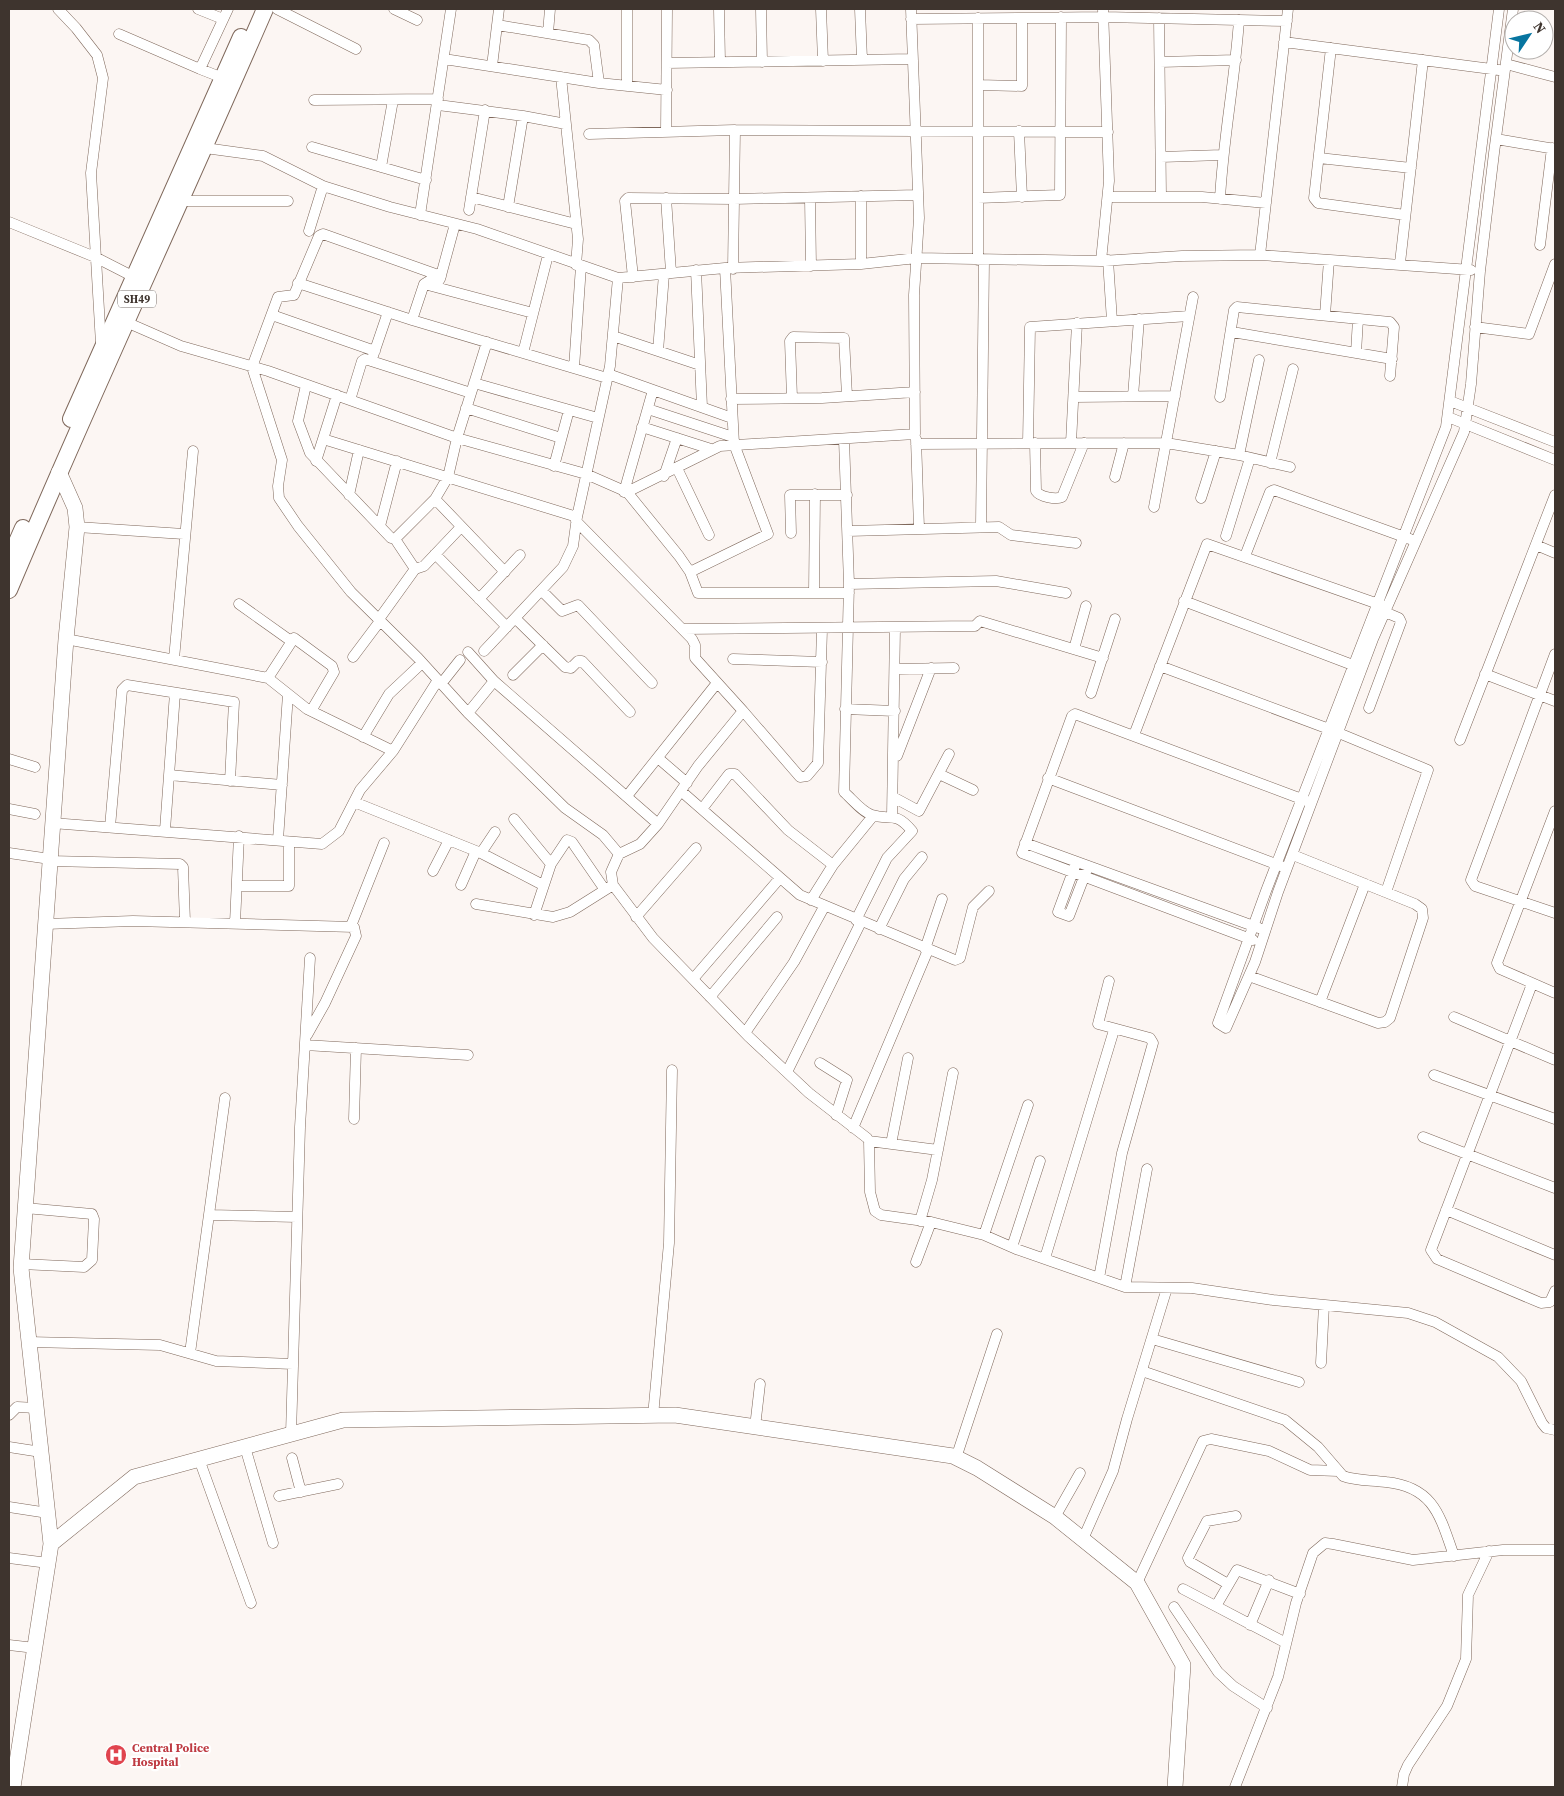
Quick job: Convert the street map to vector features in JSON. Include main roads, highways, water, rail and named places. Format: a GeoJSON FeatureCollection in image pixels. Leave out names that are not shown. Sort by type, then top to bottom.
{"type":"FeatureCollection","features":[{"type":"Feature","properties":{"kind":"main road","name":"SH49"},"geometry":{"type":"LineString","coordinates":[[9,590],[126,322],[139,279],[222,78],[254,9]]}},
{"type":"Feature","properties":{"kind":"main road","name":"SH49"},"geometry":{"type":"LineString","coordinates":[[9,560],[101,348],[181,201],[265,9]]}},
{"type":"Feature","properties":{"kind":"place","name":"Central Police Hospital"},"geometry":{"type":"Point","coordinates":[116,1755]}}]}
